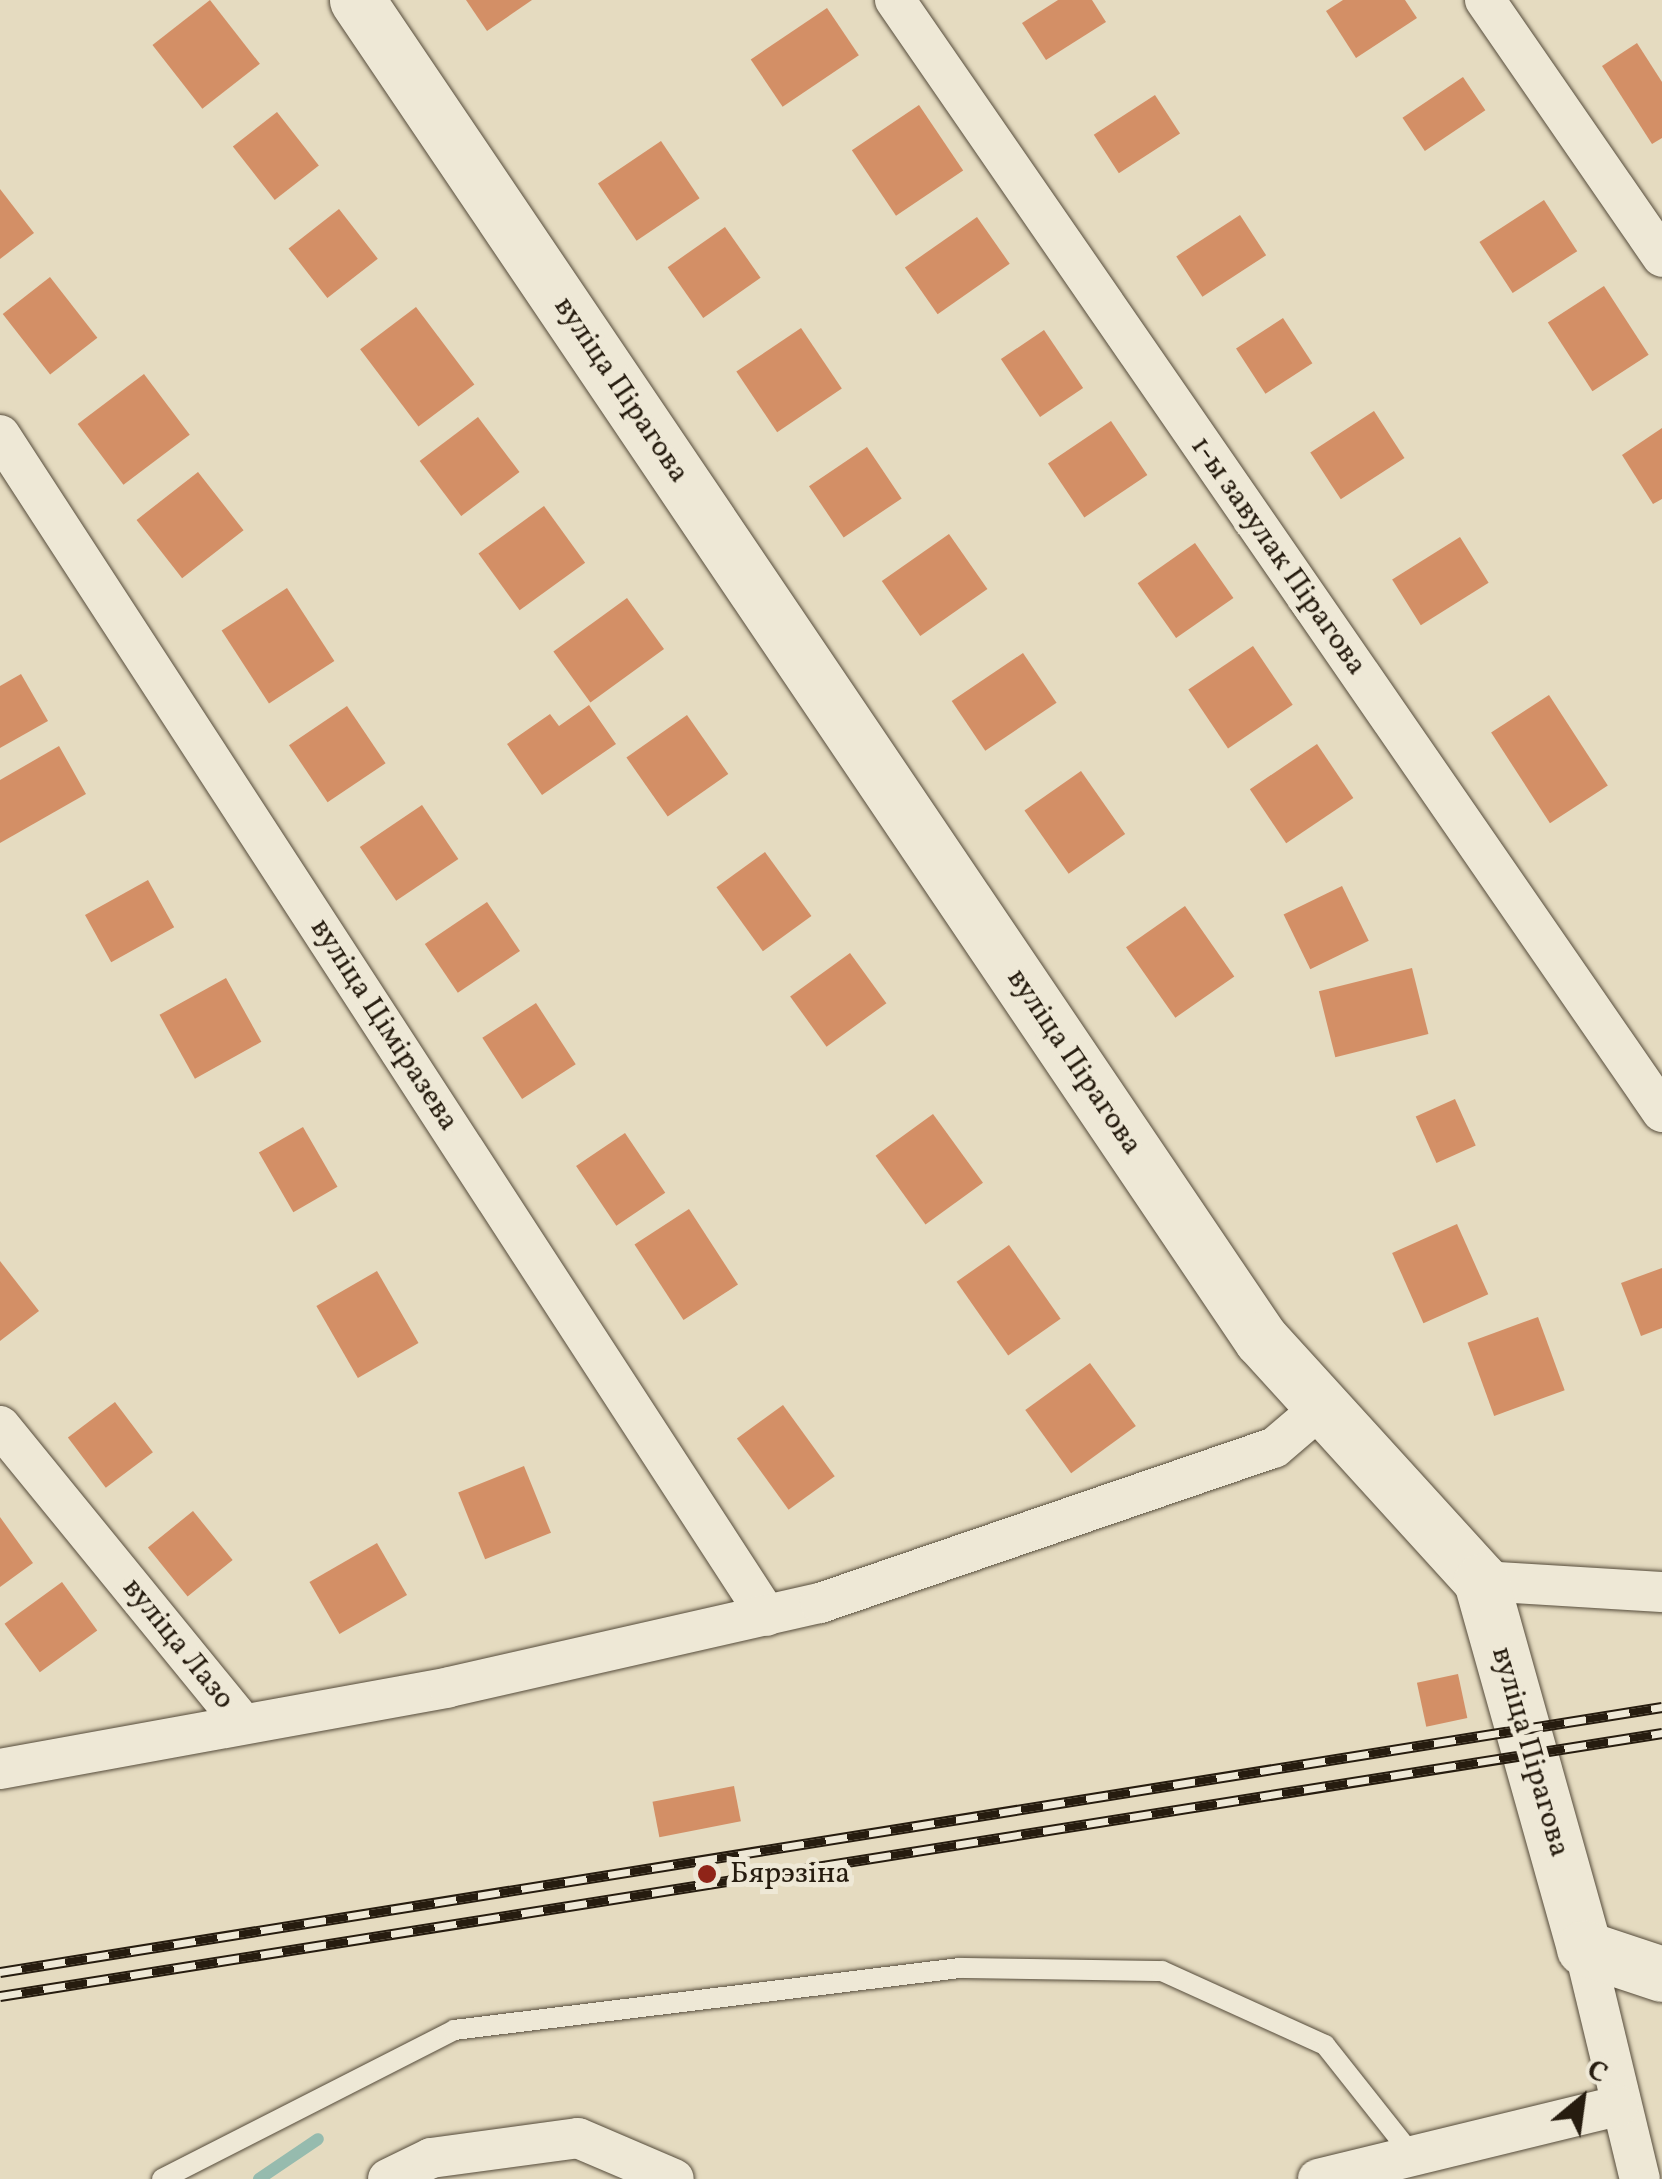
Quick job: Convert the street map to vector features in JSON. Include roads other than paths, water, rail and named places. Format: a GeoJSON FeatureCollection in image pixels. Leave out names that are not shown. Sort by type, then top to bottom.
{"type":"FeatureCollection","features":[{"type":"Feature","properties":{"kind":"main road","name":"вуліца Пірагова"},"geometry":{"type":"LineString","coordinates":[[357,0],[1261,1339],[1482,1580],[1584,1948]]}},
{"type":"Feature","properties":{"kind":"main road"},"geometry":{"type":"LineString","coordinates":[[1584,1948],[1662,1974]]}},
{"type":"Feature","properties":{"kind":"street","name":"1-ы завулак Пірагова"},"geometry":{"type":"LineString","coordinates":[[895,0],[1662,1112]]}},
{"type":"Feature","properties":{"kind":"street"},"geometry":{"type":"LineString","coordinates":[[1486,0],[1662,257]]}},
{"type":"Feature","properties":{"kind":"street","name":"вуліца Ціміразева"},"geometry":{"type":"LineString","coordinates":[[0,435],[767,1616]]}},
{"type":"Feature","properties":{"kind":"street"},"geometry":{"type":"LineString","coordinates":[[240,1720],[449,1688],[767,1616],[1274,1448],[1322,1408]]}},
{"type":"Feature","properties":{"kind":"street","name":"вуліца Лазо"},"geometry":{"type":"LineString","coordinates":[[0,1426],[240,1720],[0,1769]]}},
{"type":"Feature","properties":{"kind":"street"},"geometry":{"type":"LineString","coordinates":[[1482,1580],[1662,1592]]}},
{"type":"Feature","properties":{"kind":"street","name":"вуліца Пірагова"},"geometry":{"type":"LineString","coordinates":[[1584,1948],[1618,2106],[1640,2179]]}},
{"type":"Feature","properties":{"kind":"street"},"geometry":{"type":"LineString","coordinates":[[1318,2179],[1409,2151],[1618,2106]]}},
{"type":"Feature","properties":{"kind":"street"},"geometry":{"type":"LineString","coordinates":[[388,2179],[431,2158],[578,2138],[674,2179]]}},
{"type":"Feature","properties":{"kind":"lane"},"geometry":{"type":"LineString","coordinates":[[162,2179],[454,2030],[960,1968],[1162,1971],[1326,2045],[1409,2151]]}},
{"type":"Feature","properties":{"kind":"waterway"},"geometry":{"type":"LineString","coordinates":[[259,2179],[318,2139]]}},
{"type":"Feature","properties":{"kind":"railway"},"geometry":{"type":"LineString","coordinates":[[0,1972],[1662,1707]]}},
{"type":"Feature","properties":{"kind":"railway"},"geometry":{"type":"LineString","coordinates":[[0,1996],[1662,1733]]}},
{"type":"Feature","properties":{"kind":"place","name":"Бярэзіна"},"geometry":{"type":"Point","coordinates":[707,1874]}}]}
